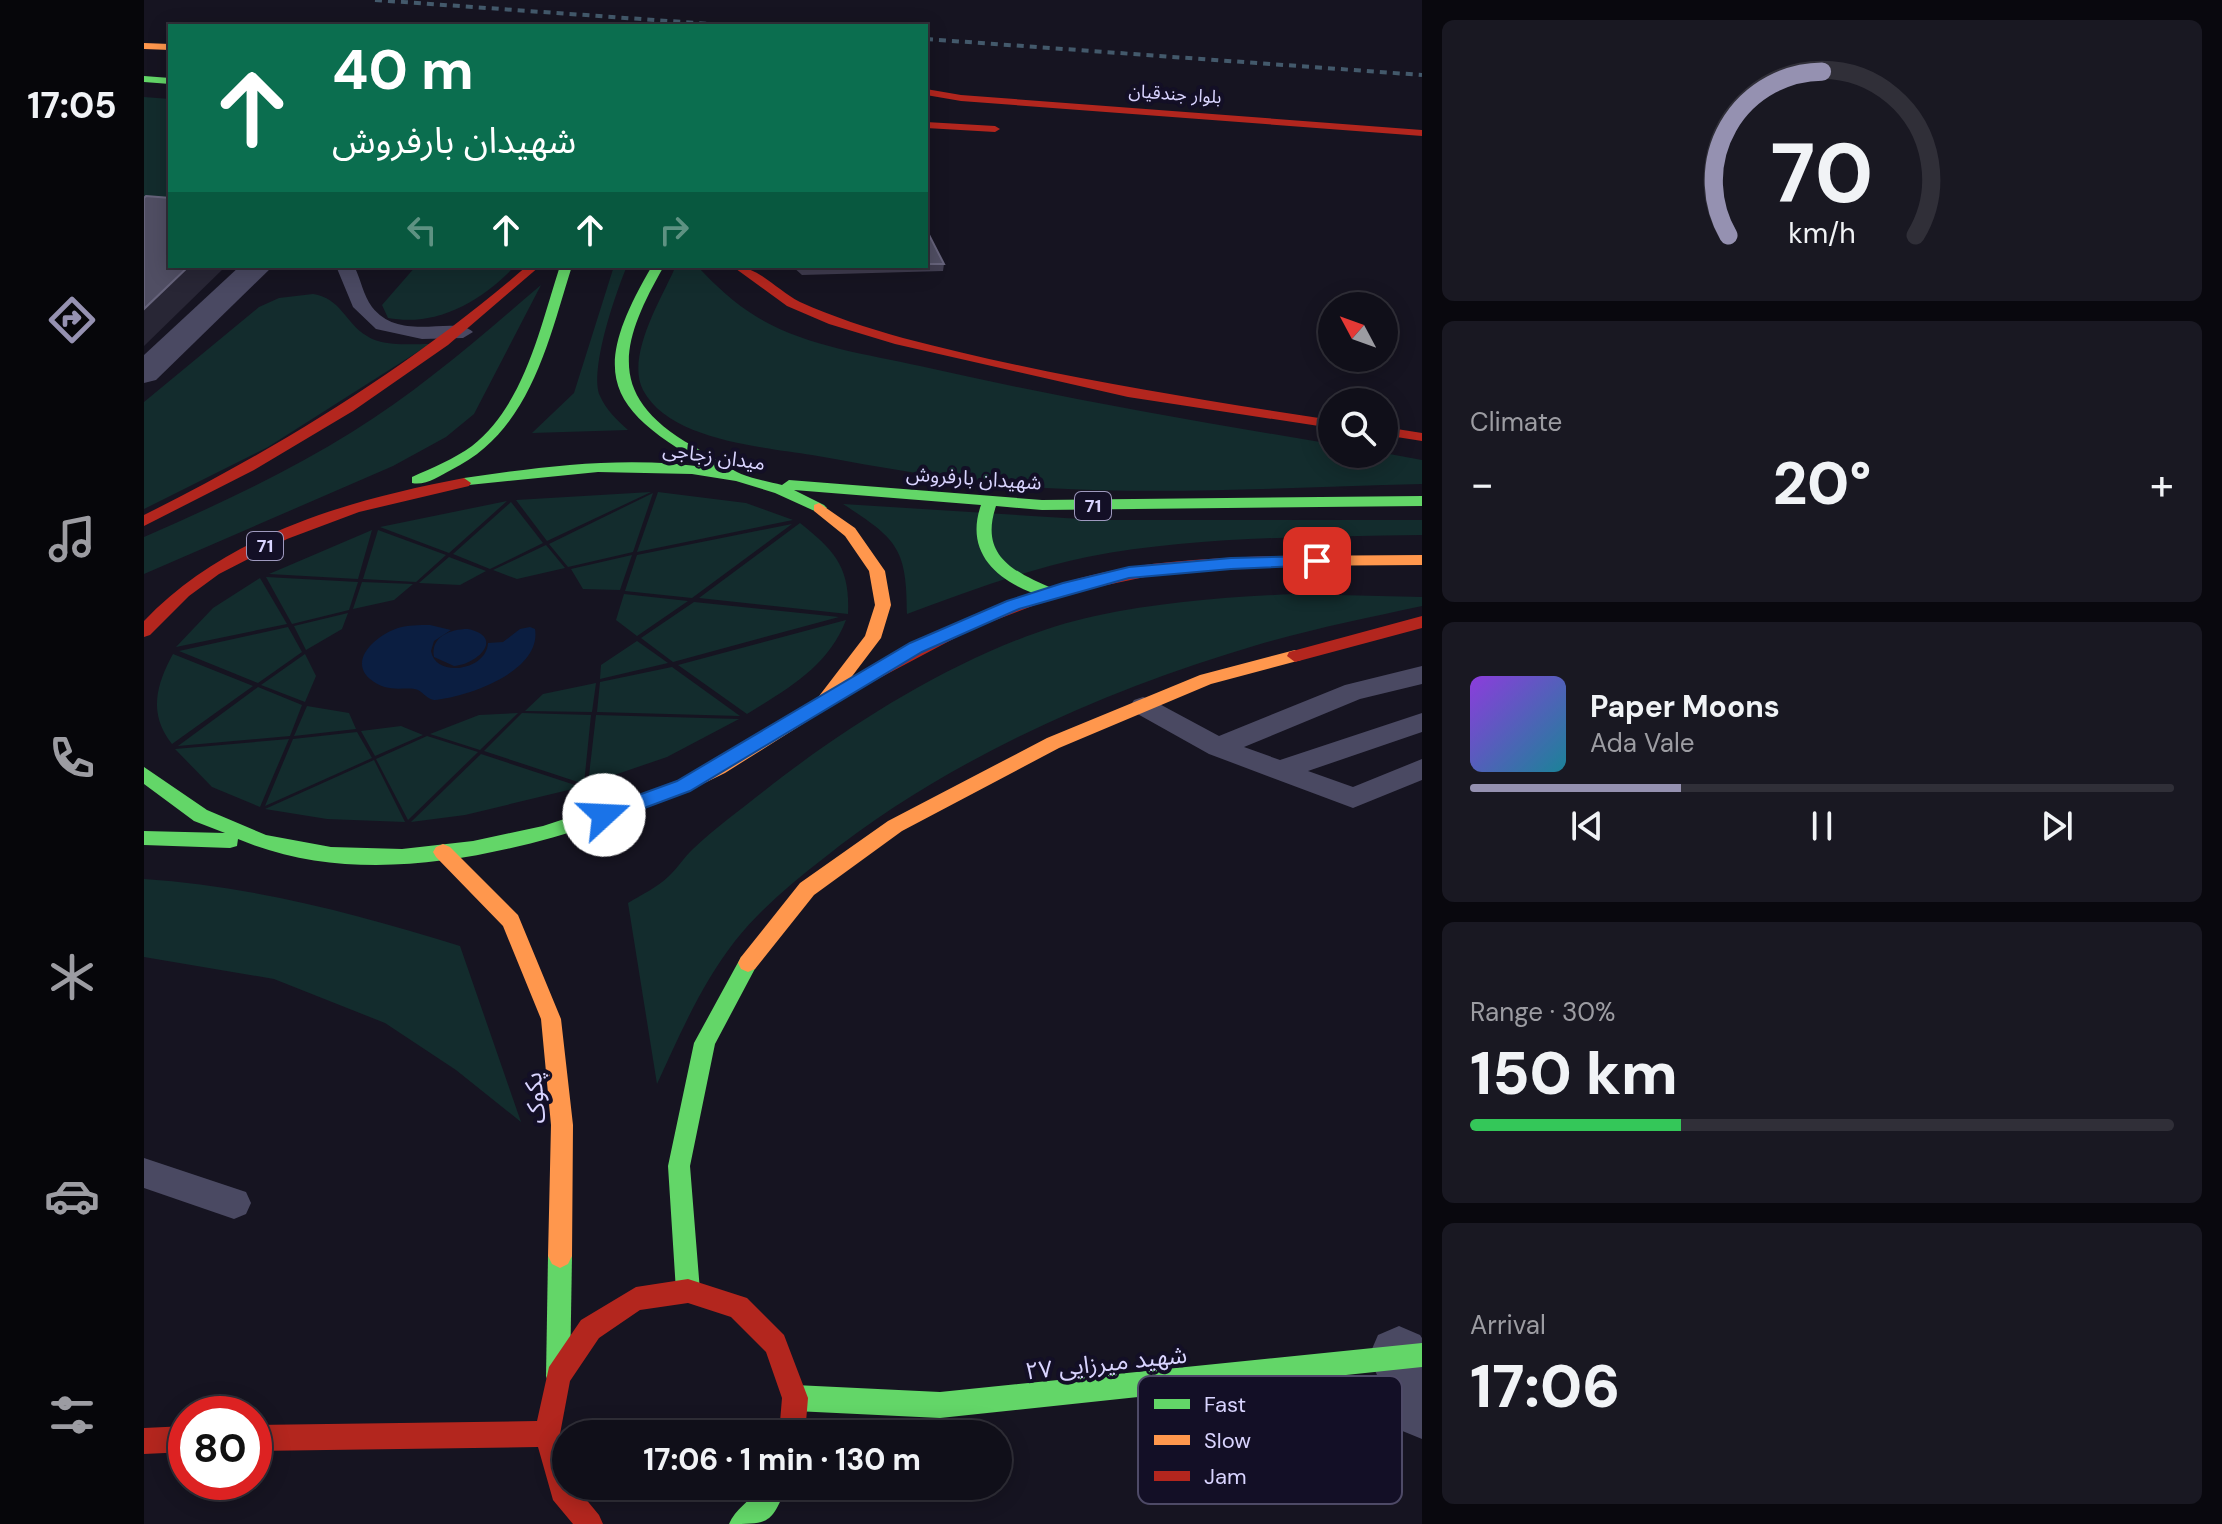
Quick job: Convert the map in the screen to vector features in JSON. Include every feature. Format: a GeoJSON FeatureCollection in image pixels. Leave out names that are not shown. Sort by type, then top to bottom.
{"type":"FeatureCollection","features":[{"type":"Feature","properties":{"kind":"main road"},"geometry":{"type":"LineString","coordinates":[[144,46],[168,47]]}},
{"type":"Feature","properties":{"kind":"main road"},"geometry":{"type":"LineString","coordinates":[[144,79],[168,81]]}},
{"type":"Feature","properties":{"kind":"main road","name":"بلوار جندقیان"},"geometry":{"type":"LineString","coordinates":[[928,92],[961,98],[1422,133]]}},
{"type":"Feature","properties":{"kind":"main road"},"geometry":{"type":"LineString","coordinates":[[928,125],[1016,130]]}},
{"type":"Feature","properties":{"kind":"main road"},"geometry":{"type":"LineString","coordinates":[[144,521],[243,474],[360,404],[463,332],[532,268]]}},
{"type":"Feature","properties":{"kind":"main road"},"geometry":{"type":"LineString","coordinates":[[350,511],[451,465],[486,440],[515,403],[565,268]]}},
{"type":"Feature","properties":{"kind":"main road"},"geometry":{"type":"LineString","coordinates":[[657,268],[638,298],[623,333],[619,358],[622,389],[645,420],[737,478]]}},
{"type":"Feature","properties":{"kind":"main road"},"geometry":{"type":"LineString","coordinates":[[741,268],[792,303],[834,321],[900,341],[1128,393],[1318,422]]}},
{"type":"Feature","properties":{"kind":"main road"},"geometry":{"type":"LineString","coordinates":[[1398,433],[1422,437]]}},
{"type":"Feature","properties":{"kind":"main road","name":"میدان زجاجی"},"geometry":{"type":"LineString","coordinates":[[144,631],[185,590],[240,557],[350,511],[451,486],[539,473],[662,470],[764,483],[822,509],[859,538],[870,556],[883,605],[871,645],[827,700],[684,786],[604,815],[443,852],[373,858],[303,853],[252,842],[185,812],[144,774]]}},
{"type":"Feature","properties":{"kind":"main road","name":"شهیدان بارفروش"},"geometry":{"type":"LineString","coordinates":[[764,483],[990,501],[1124,506],[1422,501]]}},
{"type":"Feature","properties":{"kind":"main road"},"geometry":{"type":"LineString","coordinates":[[990,501],[983,511],[980,535],[993,561],[1008,574],[1048,593]]}},
{"type":"Feature","properties":{"kind":"main road","name":"71"},"geometry":{"type":"LineString","coordinates":[[827,700],[916,647],[1013,605],[1129,573],[1231,563],[1422,560]]}},
{"type":"Feature","properties":{"kind":"main road","name":"71"},"geometry":{"type":"LineString","coordinates":[[144,609],[185,590]]}},
{"type":"Feature","properties":{"kind":"main road"},"geometry":{"type":"LineString","coordinates":[[688,1291],[679,1166],[705,1043],[742,971],[807,889],[895,826],[1053,743],[1206,679],[1422,622]]}},
{"type":"Feature","properties":{"kind":"main road","name":"71"},"geometry":{"type":"LineString","coordinates":[[144,838],[252,842]]}},
{"type":"Feature","properties":{"kind":"main road","name":"پکوک"},"geometry":{"type":"LineString","coordinates":[[443,852],[511,921],[551,1019],[562,1125],[558,1376]]}},
{"type":"Feature","properties":{"kind":"main road"},"geometry":{"type":"LineString","coordinates":[[590,1524],[562,1491],[547,1434],[558,1376],[590,1329],[636,1299],[688,1291],[738,1307],[775,1344],[795,1398],[793,1420]]}},
{"type":"Feature","properties":{"kind":"main road","name":"شهید میرزایی ۲۷"},"geometry":{"type":"LineString","coordinates":[[1370,1376],[1414,1373]]}},
{"type":"Feature","properties":{"kind":"main road","name":"شهید میرزایی ۲۷"},"geometry":{"type":"LineString","coordinates":[[795,1398],[940,1405],[1138,1392]]}},
{"type":"Feature","properties":{"kind":"main road"},"geometry":{"type":"LineString","coordinates":[[272,1438],[547,1434]]}},
{"type":"Feature","properties":{"kind":"main road"},"geometry":{"type":"LineString","coordinates":[[144,1441],[168,1440]]}},
{"type":"Feature","properties":{"kind":"main road"},"geometry":{"type":"LineString","coordinates":[[742,1524],[761,1510],[766,1500]]}},
{"type":"Feature","properties":{"kind":"street"},"geometry":{"type":"LineString","coordinates":[[144,373],[256,268]]}},
{"type":"Feature","properties":{"kind":"lane"},"geometry":{"type":"LineString","coordinates":[[346,268],[361,307],[374,319],[391,328],[417,335],[463,332]]}},
{"type":"Feature","properties":{"kind":"lane"},"geometry":{"type":"LineString","coordinates":[[1218,747],[1354,691],[1422,675]]}},
{"type":"Feature","properties":{"kind":"lane"},"geometry":{"type":"LineString","coordinates":[[1143,706],[1218,747],[1353,798],[1422,769]]}},
{"type":"Feature","properties":{"kind":"lane"},"geometry":{"type":"LineString","coordinates":[[1280,770],[1422,722]]}},
{"type":"Feature","properties":{"kind":"lane"},"geometry":{"type":"LineString","coordinates":[[144,1173],[234,1203]]}},
{"type":"Feature","properties":{"kind":"green space"},"geometry":{"type":"Polygon","coordinates":[[[144,97],[168,99],[168,210],[144,207],[144,97]]]}},
{"type":"Feature","properties":{"kind":"green space"},"geometry":{"type":"Polygon","coordinates":[[[414,268],[513,268],[473,300],[441,315],[424,319],[388,318],[382,305],[414,268]]]}},
{"type":"Feature","properties":{"kind":"green space"},"geometry":{"type":"Polygon","coordinates":[[[613,268],[626,268],[605,331],[598,384],[605,406],[628,430],[532,433],[574,393],[613,268]]]}},
{"type":"Feature","properties":{"kind":"green space"},"geometry":{"type":"Polygon","coordinates":[[[699,268],[726,294],[757,317],[815,342],[1074,398],[1318,442],[1318,468],[1398,468],[1398,456],[1422,460],[1422,484],[1187,491],[1046,488],[929,475],[743,444],[718,438],[673,420],[656,407],[643,390],[639,362],[654,313],[674,270],[699,268]]]}},
{"type":"Feature","properties":{"kind":"green space"},"geometry":{"type":"Polygon","coordinates":[[[541,285],[474,414],[446,437],[393,466],[144,574],[144,537],[250,488],[352,432],[426,381],[541,285]]]}},
{"type":"Feature","properties":{"kind":"green space"},"geometry":{"type":"Polygon","coordinates":[[[313,294],[330,300],[360,331],[374,340],[430,344],[268,447],[144,509],[144,402],[259,307],[279,298],[313,294]]]}},
{"type":"Feature","properties":{"kind":"green space"},"geometry":{"type":"Polygon","coordinates":[[[651,492],[547,541],[516,500],[651,492]]]}},
{"type":"Feature","properties":{"kind":"green space"},"geometry":{"type":"Polygon","coordinates":[[[658,492],[746,503],[793,520],[637,552],[658,492]]]}},
{"type":"Feature","properties":{"kind":"green space"},"geometry":{"type":"Polygon","coordinates":[[[653,493],[633,552],[568,567],[549,544],[653,493]]]}},
{"type":"Feature","properties":{"kind":"green space"},"geometry":{"type":"Polygon","coordinates":[[[507,501],[449,553],[380,527],[507,501]]]}},
{"type":"Feature","properties":{"kind":"green space"},"geometry":{"type":"Polygon","coordinates":[[[511,502],[543,543],[490,569],[453,554],[511,502]]]}},
{"type":"Feature","properties":{"kind":"green space"},"geometry":{"type":"Polygon","coordinates":[[[843,504],[1097,520],[1422,520],[1422,535],[1254,539],[1128,550],[1041,568],[907,614],[905,574],[895,547],[876,527],[843,504]]]}},
{"type":"Feature","properties":{"kind":"green space"},"geometry":{"type":"Polygon","coordinates":[[[800,523],[823,542],[838,561],[846,584],[848,614],[699,598],[800,523]]]}},
{"type":"Feature","properties":{"kind":"green space"},"geometry":{"type":"Polygon","coordinates":[[[792,524],[692,598],[625,591],[637,555],[792,524]]]}},
{"type":"Feature","properties":{"kind":"green space"},"geometry":{"type":"Polygon","coordinates":[[[372,530],[358,579],[269,574],[372,530]]]}},
{"type":"Feature","properties":{"kind":"green space"},"geometry":{"type":"Polygon","coordinates":[[[378,530],[446,555],[416,582],[363,579],[378,530]]]}},
{"type":"Feature","properties":{"kind":"green space"},"geometry":{"type":"Polygon","coordinates":[[[546,545],[565,568],[517,579],[493,570],[546,545]]]}},
{"type":"Feature","properties":{"kind":"green space"},"geometry":{"type":"Polygon","coordinates":[[[632,555],[620,590],[583,589],[571,569],[632,555]]]}},
{"type":"Feature","properties":{"kind":"green space"},"geometry":{"type":"Polygon","coordinates":[[[449,557],[486,571],[460,585],[419,583],[449,557]]]}},
{"type":"Feature","properties":{"kind":"green space"},"geometry":{"type":"Polygon","coordinates":[[[266,577],[358,582],[349,610],[292,624],[266,577]]]}},
{"type":"Feature","properties":{"kind":"green space"},"geometry":{"type":"Polygon","coordinates":[[[260,578],[287,624],[176,647],[213,608],[260,578]]]}},
{"type":"Feature","properties":{"kind":"green space"},"geometry":{"type":"Polygon","coordinates":[[[362,582],[413,584],[394,600],[353,609],[362,582]]]}},
{"type":"Feature","properties":{"kind":"green space"},"geometry":{"type":"Polygon","coordinates":[[[624,594],[688,601],[637,636],[616,620],[624,594]]]}},
{"type":"Feature","properties":{"kind":"green space"},"geometry":{"type":"Polygon","coordinates":[[[1295,594],[1422,597],[1422,606],[1277,639],[1143,683],[1030,731],[922,790],[812,867],[745,929],[701,992],[657,1084],[628,903],[665,880],[701,841],[799,764],[921,686],[1008,643],[1052,627],[1145,607],[1295,594]]]}},
{"type":"Feature","properties":{"kind":"green space"},"geometry":{"type":"Polygon","coordinates":[[[694,602],[839,617],[673,662],[641,638],[694,602]]]}},
{"type":"Feature","properties":{"kind":"green space"},"geometry":{"type":"Polygon","coordinates":[[[348,613],[342,629],[306,650],[294,626],[348,613]]]}},
{"type":"Feature","properties":{"kind":"green space"},"geometry":{"type":"Polygon","coordinates":[[[846,620],[829,651],[817,664],[791,686],[747,714],[678,665],[846,620]]]}},
{"type":"Feature","properties":{"kind":"green space"},"geometry":{"type":"Polygon","coordinates":[[[288,627],[302,652],[258,683],[179,651],[288,627]]]}},
{"type":"Feature","properties":{"kind":"green space"},"geometry":{"type":"Polygon","coordinates":[[[637,641],[668,663],[600,679],[601,665],[637,641]]]}},
{"type":"Feature","properties":{"kind":"green space"},"geometry":{"type":"Polygon","coordinates":[[[173,654],[253,686],[172,744],[160,722],[157,699],[162,677],[173,654]]]}},
{"type":"Feature","properties":{"kind":"green space"},"geometry":{"type":"Polygon","coordinates":[[[305,654],[316,676],[305,702],[261,685],[305,654]]]}},
{"type":"Feature","properties":{"kind":"green space"},"geometry":{"type":"Polygon","coordinates":[[[672,667],[740,716],[597,712],[600,682],[672,667]]]}},
{"type":"Feature","properties":{"kind":"green space"},"geometry":{"type":"Polygon","coordinates":[[[596,683],[592,712],[525,711],[543,694],[596,683]]]}},
{"type":"Feature","properties":{"kind":"green space"},"geometry":{"type":"Polygon","coordinates":[[[258,687],[302,705],[290,736],[178,746],[258,687]]]}},
{"type":"Feature","properties":{"kind":"green space"},"geometry":{"type":"Polygon","coordinates":[[[307,706],[349,713],[356,729],[294,736],[307,706]]]}},
{"type":"Feature","properties":{"kind":"green space"},"geometry":{"type":"Polygon","coordinates":[[[518,713],[480,750],[430,734],[479,715],[518,713]]]}},
{"type":"Feature","properties":{"kind":"green space"},"geometry":{"type":"Polygon","coordinates":[[[522,713],[591,715],[584,784],[484,751],[522,713]]]}},
{"type":"Feature","properties":{"kind":"green space"},"geometry":{"type":"Polygon","coordinates":[[[596,715],[739,719],[667,757],[588,784],[596,715]]]}},
{"type":"Feature","properties":{"kind":"green space"},"geometry":{"type":"Polygon","coordinates":[[[401,726],[423,735],[375,756],[361,731],[401,726]]]}},
{"type":"Feature","properties":{"kind":"green space"},"geometry":{"type":"Polygon","coordinates":[[[357,732],[372,758],[265,806],[293,739],[357,732]]]}},
{"type":"Feature","properties":{"kind":"green space"},"geometry":{"type":"Polygon","coordinates":[[[427,736],[478,752],[408,820],[376,759],[427,736]]]}},
{"type":"Feature","properties":{"kind":"green space"},"geometry":{"type":"Polygon","coordinates":[[[289,739],[260,807],[212,787],[175,749],[289,739]]]}},
{"type":"Feature","properties":{"kind":"green space"},"geometry":{"type":"Polygon","coordinates":[[[481,754],[581,787],[465,815],[411,822],[481,754]]]}},
{"type":"Feature","properties":{"kind":"green space"},"geometry":{"type":"Polygon","coordinates":[[[374,760],[405,822],[327,819],[265,809],[374,760]]]}},
{"type":"Feature","properties":{"kind":"green space"},"geometry":{"type":"Polygon","coordinates":[[[144,879],[224,888],[304,903],[460,946],[521,1122],[456,1070],[385,1023],[274,979],[144,957],[144,879]]]}},
{"type":"Feature","properties":{"kind":"water"},"geometry":{"type":"Polygon","coordinates":[[[430,625],[451,630],[434,641],[431,651],[435,660],[451,668],[471,665],[479,660],[488,643],[503,642],[520,629],[535,629],[534,644],[527,658],[515,670],[482,688],[448,698],[434,700],[418,690],[384,687],[370,679],[362,663],[368,648],[390,631],[430,625]]]}},
{"type":"Feature","properties":{"kind":"water"},"geometry":{"type":"Polygon","coordinates":[[[468,629],[485,638],[484,650],[479,656],[454,666],[434,657],[438,639],[468,629]]]}},
{"type":"Feature","properties":{"kind":"building"},"geometry":{"type":"Polygon","coordinates":[[[144,198],[168,198],[168,268],[187,268],[144,309],[144,198]]]}},
{"type":"Feature","properties":{"kind":"building"},"geometry":{"type":"Polygon","coordinates":[[[928,233],[944,264],[928,264],[928,233]]]}},
{"type":"Feature","properties":{"kind":"railway"},"geometry":{"type":"LineString","coordinates":[[375,0],[710,24]]}},
{"type":"Feature","properties":{"kind":"railway"},"geometry":{"type":"LineString","coordinates":[[928,39],[1422,75]]}},
{"type":"Feature","properties":{"kind":"traffic: fast"},"geometry":{"type":"LineString","coordinates":[[144,79],[168,81]]}},
{"type":"Feature","properties":{"kind":"traffic: fast"},"geometry":{"type":"LineString","coordinates":[[417,480],[471,453],[487,440],[516,402],[536,358],[565,268]]}},
{"type":"Feature","properties":{"kind":"traffic: fast"},"geometry":{"type":"LineString","coordinates":[[657,268],[637,304],[623,345],[621,366],[624,386],[633,405],[649,423],[728,472]]}},
{"type":"Feature","properties":{"kind":"traffic: fast"},"geometry":{"type":"LineString","coordinates":[[464,483],[598,468],[692,470],[738,477],[781,490],[819,508]]}},
{"type":"Feature","properties":{"kind":"traffic: fast"},"geometry":{"type":"LineString","coordinates":[[789,485],[1042,505],[1422,501]]}},
{"type":"Feature","properties":{"kind":"traffic: fast"},"geometry":{"type":"LineString","coordinates":[[990,501],[984,519],[986,548],[1004,570],[1048,593]]}},
{"type":"Feature","properties":{"kind":"traffic: fast"},"geometry":{"type":"LineString","coordinates":[[144,774],[201,816],[264,842],[331,855],[402,856],[473,849],[543,834],[674,790]]}},
{"type":"Feature","properties":{"kind":"traffic: fast"},"geometry":{"type":"LineString","coordinates":[[144,838],[230,841]]}},
{"type":"Feature","properties":{"kind":"traffic: fast"},"geometry":{"type":"LineString","coordinates":[[688,1291],[679,1166],[705,1043],[748,963]]}},
{"type":"Feature","properties":{"kind":"traffic: fast"},"geometry":{"type":"LineString","coordinates":[[558,1376],[560,1256]]}},
{"type":"Feature","properties":{"kind":"traffic: fast"},"geometry":{"type":"LineString","coordinates":[[1220,1376],[1422,1355]]}},
{"type":"Feature","properties":{"kind":"traffic: fast"},"geometry":{"type":"LineString","coordinates":[[795,1398],[940,1405],[1138,1384]]}},
{"type":"Feature","properties":{"kind":"traffic: fast"},"geometry":{"type":"LineString","coordinates":[[742,1524],[761,1510],[766,1500]]}},
{"type":"Feature","properties":{"kind":"traffic: slow"},"geometry":{"type":"LineString","coordinates":[[144,46],[168,47]]}},
{"type":"Feature","properties":{"kind":"traffic: slow"},"geometry":{"type":"LineString","coordinates":[[674,790],[719,768],[822,704],[873,638],[883,605],[877,571],[850,532],[819,508]]}},
{"type":"Feature","properties":{"kind":"traffic: slow"},"geometry":{"type":"LineString","coordinates":[[1274,561],[1422,560]]}},
{"type":"Feature","properties":{"kind":"traffic: slow"},"geometry":{"type":"LineString","coordinates":[[748,963],[807,889],[895,826],[1053,743],[1206,679],[1295,656]]}},
{"type":"Feature","properties":{"kind":"traffic: slow"},"geometry":{"type":"LineString","coordinates":[[443,852],[511,921],[551,1019],[562,1125],[560,1256]]}},
{"type":"Feature","properties":{"kind":"traffic: jam"},"geometry":{"type":"LineString","coordinates":[[928,92],[961,98],[1422,133]]}},
{"type":"Feature","properties":{"kind":"traffic: jam"},"geometry":{"type":"LineString","coordinates":[[928,125],[995,129]]}},
{"type":"Feature","properties":{"kind":"traffic: jam"},"geometry":{"type":"LineString","coordinates":[[144,521],[249,467],[348,408],[443,342],[532,268]]}},
{"type":"Feature","properties":{"kind":"traffic: jam"},"geometry":{"type":"LineString","coordinates":[[741,268],[792,303],[834,321],[900,341],[1128,393],[1318,422]]}},
{"type":"Feature","properties":{"kind":"traffic: jam"},"geometry":{"type":"LineString","coordinates":[[1398,433],[1422,437]]}},
{"type":"Feature","properties":{"kind":"traffic: jam"},"geometry":{"type":"LineString","coordinates":[[144,631],[183,592],[214,571],[281,535],[391,498],[464,483]]}},
{"type":"Feature","properties":{"kind":"traffic: jam"},"geometry":{"type":"LineString","coordinates":[[849,687],[966,625],[1059,590],[1113,576],[1159,569],[1274,561]]}},
{"type":"Feature","properties":{"kind":"traffic: jam"},"geometry":{"type":"LineString","coordinates":[[1295,656],[1422,622]]}},
{"type":"Feature","properties":{"kind":"traffic: jam"},"geometry":{"type":"LineString","coordinates":[[552,1453],[547,1434],[558,1376],[590,1329],[636,1299],[688,1291],[738,1307],[775,1344],[795,1398],[793,1420]]}},
{"type":"Feature","properties":{"kind":"traffic: jam"},"geometry":{"type":"LineString","coordinates":[[272,1438],[547,1434]]}},
{"type":"Feature","properties":{"kind":"traffic: jam"},"geometry":{"type":"LineString","coordinates":[[144,1441],[168,1440]]}},
{"type":"Feature","properties":{"kind":"traffic: jam"},"geometry":{"type":"LineString","coordinates":[[570,1500],[590,1524]]}},
{"type":"Feature","properties":{"kind":"route"},"geometry":{"type":"LineString","coordinates":[[604,815],[684,786],[916,647],[1013,605],[1129,573],[1231,563],[1317,561]]}}]}
